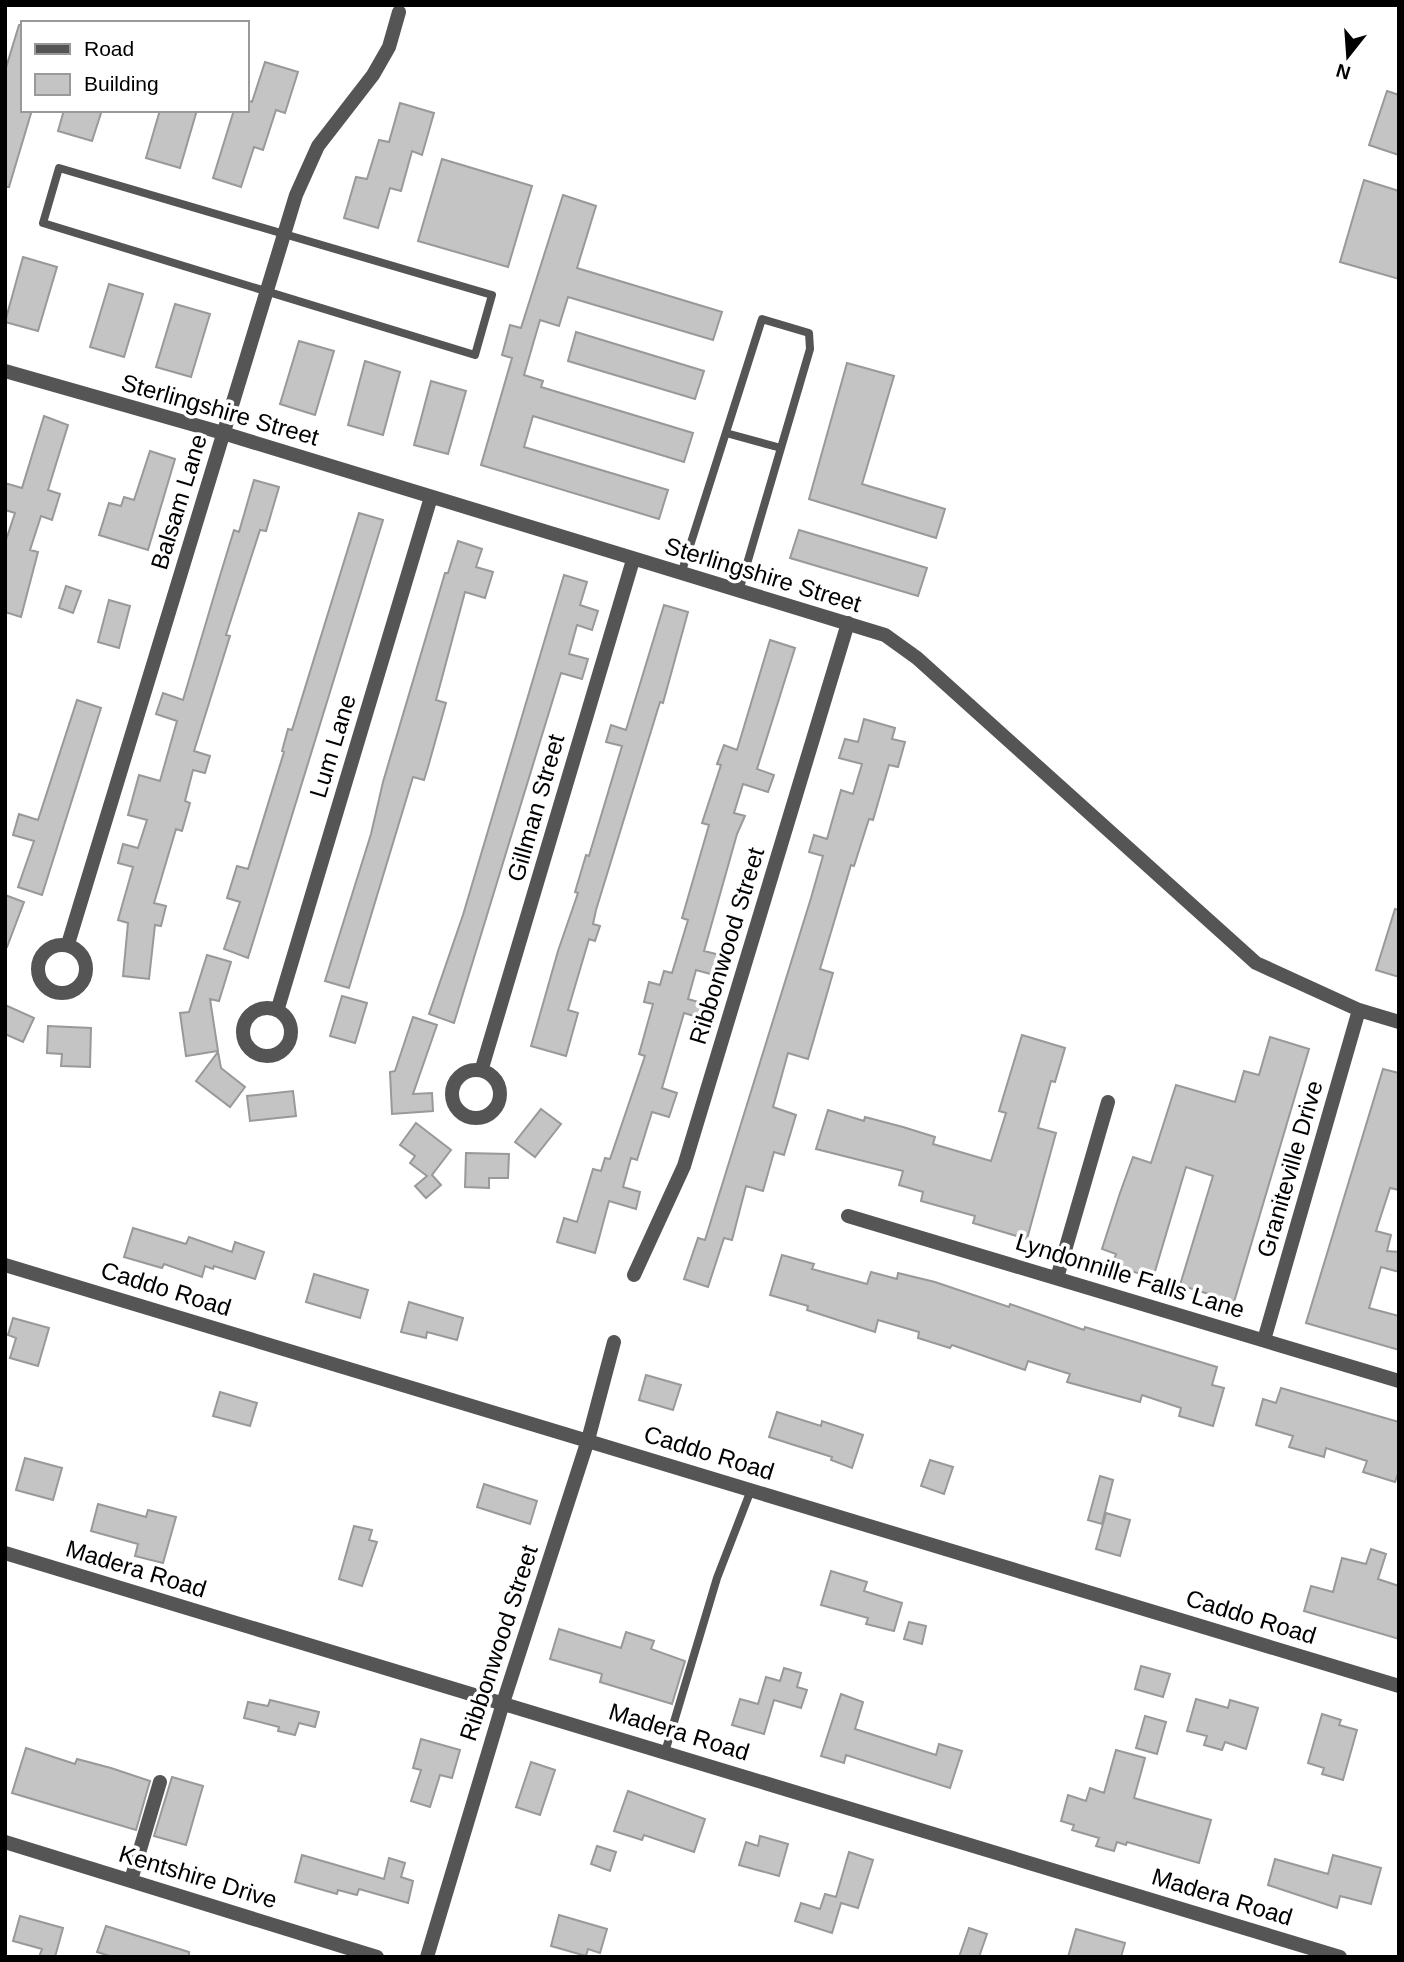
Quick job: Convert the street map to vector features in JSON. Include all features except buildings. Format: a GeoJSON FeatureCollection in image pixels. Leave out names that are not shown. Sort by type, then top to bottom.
{"type":"FeatureCollection","features":[{"type":"Feature","properties":{"kind":"street","name":"Balsam Lane"},"geometry":{"type":"LineString","coordinates":[[68,944],[296,195],[318,146],[373,75],[388,47],[399,12]]}},
{"type":"Feature","properties":{"kind":"street","name":"Sterlingshire Street"},"geometry":{"type":"LineString","coordinates":[[7,376],[223,433],[885,635],[918,658],[1256,963],[1359,1010],[1399,1022]]}},
{"type":"Feature","properties":{"kind":"street","name":"Lum Lane"},"geometry":{"type":"LineString","coordinates":[[278,1008],[431,497]]}},
{"type":"Feature","properties":{"kind":"street","name":"Gillman Street"},"geometry":{"type":"LineString","coordinates":[[482,1068],[633,560]]}},
{"type":"Feature","properties":{"kind":"street","name":"Ribbonwood Street"},"geometry":{"type":"LineString","coordinates":[[634,1275],[684,1166],[848,624]]}},
{"type":"Feature","properties":{"kind":"street","name":"Graniteville Drive"},"geometry":{"type":"LineString","coordinates":[[1264,1340],[1359,1010]]}},
{"type":"Feature","properties":{"kind":"street"},"geometry":{"type":"LineString","coordinates":[[1057,1278],[1108,1102]]}},
{"type":"Feature","properties":{"kind":"street","name":"Lyndonnille Falls Lane"},"geometry":{"type":"LineString","coordinates":[[848,1216],[1399,1381]]}},
{"type":"Feature","properties":{"kind":"street","name":"Caddo Road"},"geometry":{"type":"LineString","coordinates":[[5,1265],[1399,1686]]}},
{"type":"Feature","properties":{"kind":"street","name":"Ribbonwood Street"},"geometry":{"type":"LineString","coordinates":[[427,1957],[503,1703],[588,1440],[614,1342]]}},
{"type":"Feature","properties":{"kind":"street","name":"Madera Road"},"geometry":{"type":"LineString","coordinates":[[5,1553],[1340,1957]]}},
{"type":"Feature","properties":{"kind":"street"},"geometry":{"type":"LineString","coordinates":[[131,1880],[160,1782]]}},
{"type":"Feature","properties":{"kind":"street","name":"Kentshire Drive"},"geometry":{"type":"LineString","coordinates":[[5,1842],[377,1957]]}},
{"type":"Feature","properties":{"kind":"lane"},"geometry":{"type":"LineString","coordinates":[[59,168],[492,295],[475,355],[265,293],[43,223],[59,168]]}},
{"type":"Feature","properties":{"kind":"lane"},"geometry":{"type":"LineString","coordinates":[[681,574],[762,319],[809,333],[810,349],[739,591]]}},
{"type":"Feature","properties":{"kind":"lane"},"geometry":{"type":"LineString","coordinates":[[726,433],[781,448]]}},
{"type":"Feature","properties":{"kind":"lane"},"geometry":{"type":"LineString","coordinates":[[665,1752],[717,1578],[751,1490]]}}]}
